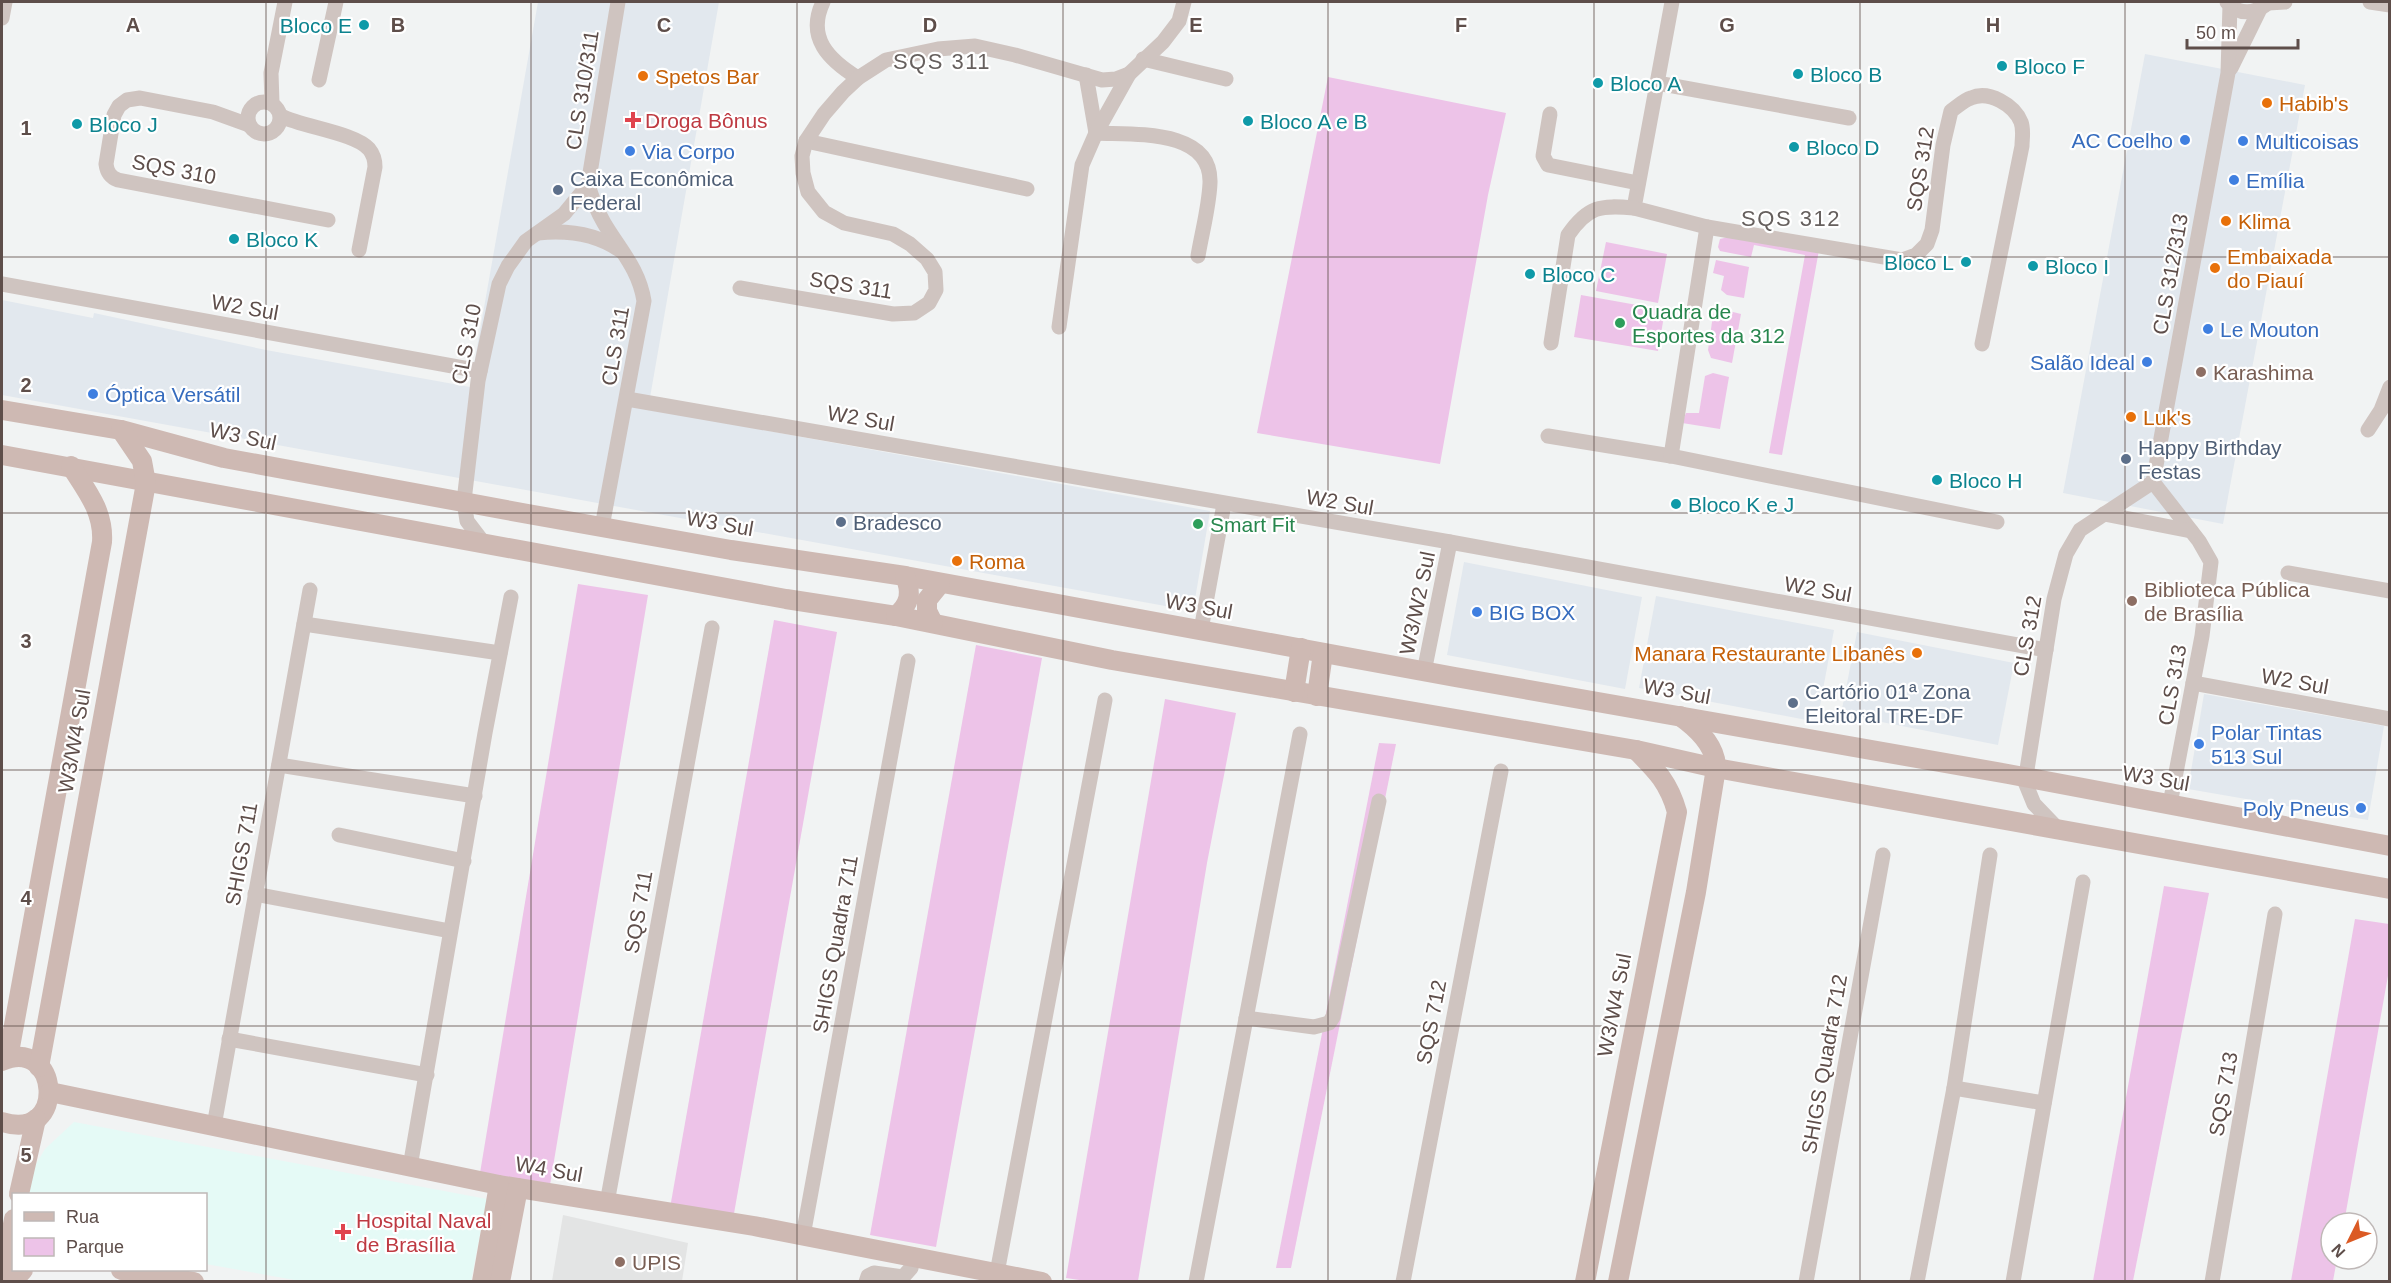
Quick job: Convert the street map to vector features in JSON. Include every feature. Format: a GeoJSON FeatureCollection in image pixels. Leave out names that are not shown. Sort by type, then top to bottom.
{"type":"FeatureCollection","features":[{"type":"Feature","properties":{"kind":"main road","name":"W3 Sul"},"geometry":{"type":"LineString","coordinates":[[2,410],[121,430],[224,458],[731,550],[905,576],[1424,672],[2025,777],[2390,846]]}},
{"type":"Feature","properties":{"kind":"main road","name":"W3/W4 Sul"},"geometry":{"type":"LineString","coordinates":[[39,1067],[146,483],[142,461],[121,430]]}},
{"type":"Feature","properties":{"kind":"main road"},"geometry":{"type":"LineString","coordinates":[[2,455],[786,599],[933,622],[1112,660],[1636,750],[1716,768],[2390,889]]}},
{"type":"Feature","properties":{"kind":"main road","name":"W3/W4 Sul"},"geometry":{"type":"LineString","coordinates":[[5,1060],[54,810],[103,528],[97,507],[71,466]]}},
{"type":"Feature","properties":{"kind":"main road"},"geometry":{"type":"LineString","coordinates":[[138,521],[172,487]]}},
{"type":"Feature","properties":{"kind":"main road"},"geometry":{"type":"LineString","coordinates":[[896,616],[905,608],[909,599],[910,589],[905,576]]}},
{"type":"Feature","properties":{"kind":"main road"},"geometry":{"type":"LineString","coordinates":[[933,622],[927,611],[927,600],[940,584]]}},
{"type":"Feature","properties":{"kind":"main road"},"geometry":{"type":"LineString","coordinates":[[1294,692],[1301,648]]}},
{"type":"Feature","properties":{"kind":"main road"},"geometry":{"type":"LineString","coordinates":[[1317,696],[1323,653]]}},
{"type":"Feature","properties":{"kind":"main road"},"geometry":{"type":"LineString","coordinates":[[76,684],[107,692]]}},
{"type":"Feature","properties":{"kind":"main road"},"geometry":{"type":"LineString","coordinates":[[1618,1281],[1696,892],[1716,768],[1714,757],[1707,743],[1694,726],[1680,716]]}},
{"type":"Feature","properties":{"kind":"main road","name":"W3/W4 Sul"},"geometry":{"type":"LineString","coordinates":[[1585,1281],[1677,812],[1672,793],[1658,773],[1636,750]]}},
{"type":"Feature","properties":{"kind":"main road"},"geometry":{"type":"LineString","coordinates":[[1708,811],[1727,783],[1748,773]]}},
{"type":"Feature","properties":{"kind":"main road"},"geometry":{"type":"LineString","coordinates":[[54,810],[84,819]]}},
{"type":"Feature","properties":{"kind":"main road"},"geometry":{"type":"LineString","coordinates":[[32,929],[63,935]]}},
{"type":"Feature","properties":{"kind":"main road"},"geometry":{"type":"LineString","coordinates":[[1646,968],[1679,975]]}},
{"type":"Feature","properties":{"kind":"main road"},"geometry":{"type":"LineString","coordinates":[[5,1060],[19,1058],[30,1060],[39,1067],[49,1083],[50,1092],[48,1103],[36,1119],[19,1193]]}},
{"type":"Feature","properties":{"kind":"main road"},"geometry":{"type":"LineString","coordinates":[[1621,1091],[1654,1097]]}},
{"type":"Feature","properties":{"kind":"main road","name":"W4 Sul"},"geometry":{"type":"LineString","coordinates":[[50,1092],[508,1186],[914,1255],[1042,1281]]}},
{"type":"Feature","properties":{"kind":"main road"},"geometry":{"type":"LineString","coordinates":[[2,1122],[14,1125],[25,1124],[36,1119]]}},
{"type":"Feature","properties":{"kind":"main road"},"geometry":{"type":"LineString","coordinates":[[482,1281],[508,1186]]}},
{"type":"Feature","properties":{"kind":"main road"},"geometry":{"type":"LineString","coordinates":[[500,1281],[508,1186]]}},
{"type":"Feature","properties":{"kind":"main road"},"geometry":{"type":"LineString","coordinates":[[1597,1217],[1629,1221]]}},
{"type":"Feature","properties":{"kind":"main road"},"geometry":{"type":"LineString","coordinates":[[2,1281],[12,1228]]}},
{"type":"Feature","properties":{"kind":"main road"},"geometry":{"type":"LineString","coordinates":[[133,1271],[194,1281]]}},
{"type":"Feature","properties":{"kind":"street"},"geometry":{"type":"LineString","coordinates":[[2,18],[5,2]]}},
{"type":"Feature","properties":{"kind":"street"},"geometry":{"type":"LineString","coordinates":[[278,123],[276,106],[272,103],[271,72],[285,2]]}},
{"type":"Feature","properties":{"kind":"street"},"geometry":{"type":"LineString","coordinates":[[320,80],[336,2]]}},
{"type":"Feature","properties":{"kind":"street","name":"CLS 310/311"},"geometry":{"type":"LineString","coordinates":[[588,185],[618,2]]}},
{"type":"Feature","properties":{"kind":"street"},"geometry":{"type":"LineString","coordinates":[[823,2],[817,30],[822,47],[831,59],[858,78]]}},
{"type":"Feature","properties":{"kind":"street"},"geometry":{"type":"LineString","coordinates":[[1059,327],[1082,165],[1096,133],[1129,74],[1163,42],[1179,21],[1184,2]]}},
{"type":"Feature","properties":{"kind":"street"},"geometry":{"type":"LineString","coordinates":[[1634,208],[1672,2]]}},
{"type":"Feature","properties":{"kind":"street"},"geometry":{"type":"LineString","coordinates":[[2229,3],[2239,11],[2250,12],[2266,4],[2285,2]]}},
{"type":"Feature","properties":{"kind":"street"},"geometry":{"type":"LineString","coordinates":[[2370,2],[2390,5]]}},
{"type":"Feature","properties":{"kind":"street","name":"CLS 312/313"},"geometry":{"type":"LineString","coordinates":[[2153,482],[2228,74],[2229,3]]}},
{"type":"Feature","properties":{"kind":"street","name":"CLS 312/313"},"geometry":{"type":"LineString","coordinates":[[2228,74],[2266,4]]}},
{"type":"Feature","properties":{"kind":"street","name":"SQS 311"},"geometry":{"type":"LineString","coordinates":[[740,288],[893,314],[914,313],[929,303],[936,290],[935,272],[927,259],[910,244],[893,234],[844,223],[824,212],[808,192],[803,173],[802,156],[806,141],[824,114],[858,78],[886,60],[938,49],[975,46],[1102,80],[1116,80],[1129,74]]}},
{"type":"Feature","properties":{"kind":"street"},"geometry":{"type":"LineString","coordinates":[[1143,59],[1226,79]]}},
{"type":"Feature","properties":{"kind":"street"},"geometry":{"type":"LineString","coordinates":[[249,125],[247,117],[271,72]]}},
{"type":"Feature","properties":{"kind":"street"},"geometry":{"type":"LineString","coordinates":[[1086,75],[1096,133]]}},
{"type":"Feature","properties":{"kind":"street"},"geometry":{"type":"LineString","coordinates":[[1657,83],[1849,118]]}},
{"type":"Feature","properties":{"kind":"street","name":"SQS 312"},"geometry":{"type":"LineString","coordinates":[[1551,343],[1568,235],[1577,222],[1590,211],[1606,206],[1634,208],[1707,227],[1902,260],[1916,255],[1927,244],[1932,230],[1943,145],[1951,111],[1971,97],[1985,96],[2002,101],[2014,110],[2021,123],[2022,146],[1982,344]]}},
{"type":"Feature","properties":{"kind":"street","name":"SQS 310"},"geometry":{"type":"LineString","coordinates":[[328,220],[118,180],[109,174],[106,164],[114,115],[119,106],[127,100],[140,98],[213,112],[249,125],[253,131],[261,134],[268,134],[278,123],[358,140],[369,149],[374,157],[375,167],[359,250]]}},
{"type":"Feature","properties":{"kind":"street","name":"SQS 310"},"geometry":{"type":"LineString","coordinates":[[213,112],[253,106],[264,101],[272,103]]}},
{"type":"Feature","properties":{"kind":"street"},"geometry":{"type":"LineString","coordinates":[[1550,114],[1543,156],[1548,165],[1638,183]]}},
{"type":"Feature","properties":{"kind":"street"},"geometry":{"type":"LineString","coordinates":[[1096,133],[1171,138],[1189,144],[1203,156],[1209,169],[1210,182],[1198,256]]}},
{"type":"Feature","properties":{"kind":"street"},"geometry":{"type":"LineString","coordinates":[[806,141],[1028,189]]}},
{"type":"Feature","properties":{"kind":"street","name":"CLS 310"},"geometry":{"type":"LineString","coordinates":[[483,542],[467,520],[464,501],[480,371],[499,284],[517,252],[538,232],[564,214],[588,185]]}},
{"type":"Feature","properties":{"kind":"street","name":"CLS 311"},"geometry":{"type":"LineString","coordinates":[[588,185],[605,225],[626,254],[642,285],[644,301],[602,527]]}},
{"type":"Feature","properties":{"kind":"street"},"geometry":{"type":"LineString","coordinates":[[1671,456],[1707,227]]}},
{"type":"Feature","properties":{"kind":"street"},"geometry":{"type":"LineString","coordinates":[[538,232],[555,231],[588,236],[603,241],[626,254]]}},
{"type":"Feature","properties":{"kind":"street","name":"W2 Sul"},"geometry":{"type":"LineString","coordinates":[[2,284],[480,371]]}},
{"type":"Feature","properties":{"kind":"street"},"geometry":{"type":"LineString","coordinates":[[2368,430],[2381,410],[2390,387]]}},
{"type":"Feature","properties":{"kind":"street","name":"W2 Sul"},"geometry":{"type":"LineString","coordinates":[[627,399],[1450,542],[2046,650]]}},
{"type":"Feature","properties":{"kind":"street"},"geometry":{"type":"LineString","coordinates":[[1548,436],[1671,456],[1997,522]]}},
{"type":"Feature","properties":{"kind":"street","name":"CLS 312"},"geometry":{"type":"LineString","coordinates":[[2025,777],[2055,596],[2066,554],[2080,530],[2153,482]]}},
{"type":"Feature","properties":{"kind":"street","name":"CLS 313"},"geometry":{"type":"LineString","coordinates":[[2153,482],[2191,531],[2211,562],[2193,683],[2170,804]]}},
{"type":"Feature","properties":{"kind":"street"},"geometry":{"type":"LineString","coordinates":[[1201,630],[1224,504]]}},
{"type":"Feature","properties":{"kind":"street"},"geometry":{"type":"LineString","coordinates":[[2104,514],[2191,531]]}},
{"type":"Feature","properties":{"kind":"street","name":"W3/W2 Sul"},"geometry":{"type":"LineString","coordinates":[[1424,672],[1450,542]]}},
{"type":"Feature","properties":{"kind":"street"},"geometry":{"type":"LineString","coordinates":[[2288,573],[2390,591]]}},
{"type":"Feature","properties":{"kind":"street","name":"SHIGS 711"},"geometry":{"type":"LineString","coordinates":[[214,1126],[310,590]]}},
{"type":"Feature","properties":{"kind":"street"},"geometry":{"type":"LineString","coordinates":[[410,1167],[511,597]]}},
{"type":"Feature","properties":{"kind":"street"},"geometry":{"type":"LineString","coordinates":[[304,624],[500,653]]}},
{"type":"Feature","properties":{"kind":"street","name":"SQS 711"},"geometry":{"type":"LineString","coordinates":[[606,1203],[712,628]]}},
{"type":"Feature","properties":{"kind":"street","name":"SHIGS Quadra 711"},"geometry":{"type":"LineString","coordinates":[[803,1236],[908,661]]}},
{"type":"Feature","properties":{"kind":"street","name":"W2 Sul"},"geometry":{"type":"LineString","coordinates":[[2193,683],[2390,719]]}},
{"type":"Feature","properties":{"kind":"street"},"geometry":{"type":"LineString","coordinates":[[997,1273],[1105,700]]}},
{"type":"Feature","properties":{"kind":"street"},"geometry":{"type":"LineString","coordinates":[[1196,1281],[1300,734]]}},
{"type":"Feature","properties":{"kind":"street"},"geometry":{"type":"LineString","coordinates":[[279,765],[475,796]]}},
{"type":"Feature","properties":{"kind":"street","name":"SQS 712"},"geometry":{"type":"LineString","coordinates":[[1403,1281],[1501,771]]}},
{"type":"Feature","properties":{"kind":"street"},"geometry":{"type":"LineString","coordinates":[[2025,777],[2030,798],[2058,829]]}},
{"type":"Feature","properties":{"kind":"street"},"geometry":{"type":"LineString","coordinates":[[1246,1018],[1314,1027],[1329,1023],[1333,1017],[1378,801]]}},
{"type":"Feature","properties":{"kind":"street"},"geometry":{"type":"LineString","coordinates":[[339,835],[464,861]]}},
{"type":"Feature","properties":{"kind":"street","name":"SHIGS Quadra 712"},"geometry":{"type":"LineString","coordinates":[[1806,1281],[1883,855]]}},
{"type":"Feature","properties":{"kind":"street"},"geometry":{"type":"LineString","coordinates":[[1917,1281],[1954,1088],[1990,855]]}},
{"type":"Feature","properties":{"kind":"street"},"geometry":{"type":"LineString","coordinates":[[2013,1281],[2083,882]]}},
{"type":"Feature","properties":{"kind":"street"},"geometry":{"type":"LineString","coordinates":[[255,894],[450,931]]}},
{"type":"Feature","properties":{"kind":"street","name":"SQS 713"},"geometry":{"type":"LineString","coordinates":[[2212,1281],[2275,914]]}},
{"type":"Feature","properties":{"kind":"street"},"geometry":{"type":"LineString","coordinates":[[230,1039],[427,1075]]}},
{"type":"Feature","properties":{"kind":"street"},"geometry":{"type":"LineString","coordinates":[[1954,1088],[2044,1103]]}},
{"type":"Feature","properties":{"kind":"street"},"geometry":{"type":"LineString","coordinates":[[866,1281],[868,1276],[874,1273],[909,1280],[914,1255]]}},
{"type":"Feature","properties":{"kind":"shaded area"},"geometry":{"type":"Polygon","coordinates":[[[538,2],[719,2],[648,409],[1210,511],[1193,611],[2,395],[2,300],[93,318],[94,313],[266,350],[470,387],[538,2]]]}},
{"type":"Feature","properties":{"kind":"shaded area"},"geometry":{"type":"Polygon","coordinates":[[[2145,54],[2305,85],[2223,524],[2063,493],[2145,54]]]}},
{"type":"Feature","properties":{"kind":"shaded area"},"geometry":{"type":"Polygon","coordinates":[[[1464,562],[1642,597],[1625,689],[1447,655],[1464,562]]]}},
{"type":"Feature","properties":{"kind":"shaded area"},"geometry":{"type":"Polygon","coordinates":[[[1656,596],[1834,630],[1817,722],[1639,688],[1656,596]]]}},
{"type":"Feature","properties":{"kind":"shaded area"},"geometry":{"type":"Polygon","coordinates":[[[1857,632],[2014,663],[1998,745],[1841,714],[1857,632]]]}},
{"type":"Feature","properties":{"kind":"shaded area"},"geometry":{"type":"Polygon","coordinates":[[[2204,694],[2384,726],[2368,820],[2188,789],[2204,694]]]}},
{"type":"Feature","properties":{"kind":"shaded area","name":"Hospital Naval de Brasília"},"geometry":{"type":"Polygon","coordinates":[[[74,1122],[487,1199],[471,1281],[306,1282],[207,1264],[207,1193],[25,1193],[33,1169],[45,1149],[74,1122]]]}},
{"type":"Feature","properties":{"kind":"shaded area","name":"UPIS"},"geometry":{"type":"Polygon","coordinates":[[[563,1215],[688,1243],[682,1281],[552,1281],[563,1215]]]}},
{"type":"Feature","properties":{"kind":"green space"},"geometry":{"type":"Polygon","coordinates":[[[1328,77],[1506,113],[1488,195],[1440,464],[1257,433],[1328,77]]]}},
{"type":"Feature","properties":{"kind":"green space"},"geometry":{"type":"Polygon","coordinates":[[[1728,237],[1819,250],[1782,455],[1769,453],[1805,255],[1754,245],[1751,257],[1720,251],[1718,247],[1720,239],[1728,237]]]}},
{"type":"Feature","properties":{"kind":"green space"},"geometry":{"type":"Polygon","coordinates":[[[1606,242],[1667,254],[1658,303],[1596,291],[1606,242]]]}},
{"type":"Feature","properties":{"kind":"green space"},"geometry":{"type":"Polygon","coordinates":[[[1716,260],[1749,267],[1744,298],[1727,295],[1721,290],[1724,276],[1713,273],[1716,260]]]}},
{"type":"Feature","properties":{"kind":"green space","name":"Quadra de Esportes da 312"},"geometry":{"type":"Polygon","coordinates":[[[1581,295],[1665,310],[1658,351],[1574,337],[1581,295]]]}},
{"type":"Feature","properties":{"kind":"green space"},"geometry":{"type":"Polygon","coordinates":[[[1721,309],[1741,314],[1732,363],[1711,358],[1708,350],[1713,315],[1721,309]]]}},
{"type":"Feature","properties":{"kind":"green space"},"geometry":{"type":"Polygon","coordinates":[[[1713,373],[1729,377],[1720,429],[1682,423],[1686,413],[1699,413],[1705,376],[1713,373]]]}},
{"type":"Feature","properties":{"kind":"green space"},"geometry":{"type":"Polygon","coordinates":[[[578,584],[648,595],[550,1185],[480,1173],[578,584]]]}},
{"type":"Feature","properties":{"kind":"green space"},"geometry":{"type":"Polygon","coordinates":[[[774,620],[837,632],[733,1219],[670,1208],[774,620]]]}},
{"type":"Feature","properties":{"kind":"green space"},"geometry":{"type":"Polygon","coordinates":[[[976,645],[1042,658],[936,1247],[870,1235],[976,645]]]}},
{"type":"Feature","properties":{"kind":"green space"},"geometry":{"type":"Polygon","coordinates":[[[1165,699],[1236,713],[1207,863],[1138,1281],[1086,1281],[1066,1278],[1165,699]]]}},
{"type":"Feature","properties":{"kind":"green space"},"geometry":{"type":"Polygon","coordinates":[[[1379,743],[1396,744],[1291,1268],[1276,1268],[1379,743]]]}},
{"type":"Feature","properties":{"kind":"green space"},"geometry":{"type":"Polygon","coordinates":[[[2164,886],[2209,893],[2133,1281],[2093,1281],[2164,886]]]}},
{"type":"Feature","properties":{"kind":"green space"},"geometry":{"type":"Polygon","coordinates":[[[2355,919],[2389,924],[2389,970],[2346,1211],[2319,1211],[2319,1271],[2335,1271],[2333,1281],[2291,1281],[2355,919]]]}},
{"type":"Feature","properties":{"kind":"place","name":"Bloco E"},"geometry":{"type":"Point","coordinates":[364,25]}},
{"type":"Feature","properties":{"kind":"place","name":"Bloco F"},"geometry":{"type":"Point","coordinates":[2002,66]}},
{"type":"Feature","properties":{"kind":"place","name":"Bloco B"},"geometry":{"type":"Point","coordinates":[1798,74]}},
{"type":"Feature","properties":{"kind":"place","name":"Spetos Bar"},"geometry":{"type":"Point","coordinates":[643,76]}},
{"type":"Feature","properties":{"kind":"place","name":"Bloco A"},"geometry":{"type":"Point","coordinates":[1598,83]}},
{"type":"Feature","properties":{"kind":"place","name":"Habib's"},"geometry":{"type":"Point","coordinates":[2267,103]}},
{"type":"Feature","properties":{"kind":"place","name":"Droga Bônus"},"geometry":{"type":"Point","coordinates":[633,120]}},
{"type":"Feature","properties":{"kind":"place","name":"Bloco A e B"},"geometry":{"type":"Point","coordinates":[1248,121]}},
{"type":"Feature","properties":{"kind":"place","name":"Bloco J"},"geometry":{"type":"Point","coordinates":[77,124]}},
{"type":"Feature","properties":{"kind":"place","name":"AC Coelho"},"geometry":{"type":"Point","coordinates":[2185,140]}},
{"type":"Feature","properties":{"kind":"place","name":"Multicoisas"},"geometry":{"type":"Point","coordinates":[2243,141]}},
{"type":"Feature","properties":{"kind":"place","name":"Bloco D"},"geometry":{"type":"Point","coordinates":[1794,147]}},
{"type":"Feature","properties":{"kind":"place","name":"Via Corpo"},"geometry":{"type":"Point","coordinates":[630,151]}},
{"type":"Feature","properties":{"kind":"place","name":"Emília"},"geometry":{"type":"Point","coordinates":[2234,180]}},
{"type":"Feature","properties":{"kind":"place","name":"Caixa Econômica Federal"},"geometry":{"type":"Point","coordinates":[558,190]}},
{"type":"Feature","properties":{"kind":"place","name":"Klima"},"geometry":{"type":"Point","coordinates":[2226,221]}},
{"type":"Feature","properties":{"kind":"place","name":"Bloco K"},"geometry":{"type":"Point","coordinates":[234,239]}},
{"type":"Feature","properties":{"kind":"place","name":"Bloco L"},"geometry":{"type":"Point","coordinates":[1966,262]}},
{"type":"Feature","properties":{"kind":"place","name":"Bloco I"},"geometry":{"type":"Point","coordinates":[2033,266]}},
{"type":"Feature","properties":{"kind":"place","name":"Embaixada do Piauí"},"geometry":{"type":"Point","coordinates":[2215,268]}},
{"type":"Feature","properties":{"kind":"place","name":"Bloco C"},"geometry":{"type":"Point","coordinates":[1530,274]}},
{"type":"Feature","properties":{"kind":"place","name":"Quadra de Esportes da 312"},"geometry":{"type":"Point","coordinates":[1620,323]}},
{"type":"Feature","properties":{"kind":"place","name":"Le Mouton"},"geometry":{"type":"Point","coordinates":[2208,329]}},
{"type":"Feature","properties":{"kind":"place","name":"Salão Ideal"},"geometry":{"type":"Point","coordinates":[2147,362]}},
{"type":"Feature","properties":{"kind":"place","name":"Karashima"},"geometry":{"type":"Point","coordinates":[2201,372]}},
{"type":"Feature","properties":{"kind":"place","name":"Óptica Versátil"},"geometry":{"type":"Point","coordinates":[93,394]}},
{"type":"Feature","properties":{"kind":"place","name":"Luk's"},"geometry":{"type":"Point","coordinates":[2131,417]}},
{"type":"Feature","properties":{"kind":"place","name":"Happy Birthday Festas"},"geometry":{"type":"Point","coordinates":[2126,459]}},
{"type":"Feature","properties":{"kind":"place","name":"Bloco H"},"geometry":{"type":"Point","coordinates":[1937,480]}},
{"type":"Feature","properties":{"kind":"place","name":"Bloco K e J"},"geometry":{"type":"Point","coordinates":[1676,504]}},
{"type":"Feature","properties":{"kind":"place","name":"Bradesco"},"geometry":{"type":"Point","coordinates":[841,522]}},
{"type":"Feature","properties":{"kind":"place","name":"Smart Fit"},"geometry":{"type":"Point","coordinates":[1198,524]}},
{"type":"Feature","properties":{"kind":"place","name":"Roma"},"geometry":{"type":"Point","coordinates":[957,561]}},
{"type":"Feature","properties":{"kind":"place","name":"Biblioteca Pública de Brasília"},"geometry":{"type":"Point","coordinates":[2132,601]}},
{"type":"Feature","properties":{"kind":"place","name":"BIG BOX"},"geometry":{"type":"Point","coordinates":[1477,612]}},
{"type":"Feature","properties":{"kind":"place","name":"Manara Restaurante Libanês"},"geometry":{"type":"Point","coordinates":[1917,653]}},
{"type":"Feature","properties":{"kind":"place","name":"Cartório 01ª Zona Eleitoral TRE-DF"},"geometry":{"type":"Point","coordinates":[1793,703]}},
{"type":"Feature","properties":{"kind":"place","name":"Polar Tintas 513 Sul"},"geometry":{"type":"Point","coordinates":[2199,744]}},
{"type":"Feature","properties":{"kind":"place","name":"Poly Pneus"},"geometry":{"type":"Point","coordinates":[2361,808]}},
{"type":"Feature","properties":{"kind":"place","name":"Hospital Naval de Brasília"},"geometry":{"type":"Point","coordinates":[343,1232]}},
{"type":"Feature","properties":{"kind":"place","name":"UPIS"},"geometry":{"type":"Point","coordinates":[620,1262]}},
{"type":"Feature","properties":{"kind":"district","name":"SQS 311"},"geometry":{"type":"Point","coordinates":[942,61]}},
{"type":"Feature","properties":{"kind":"district","name":"SQS 312"},"geometry":{"type":"Point","coordinates":[1791,218]}}]}
